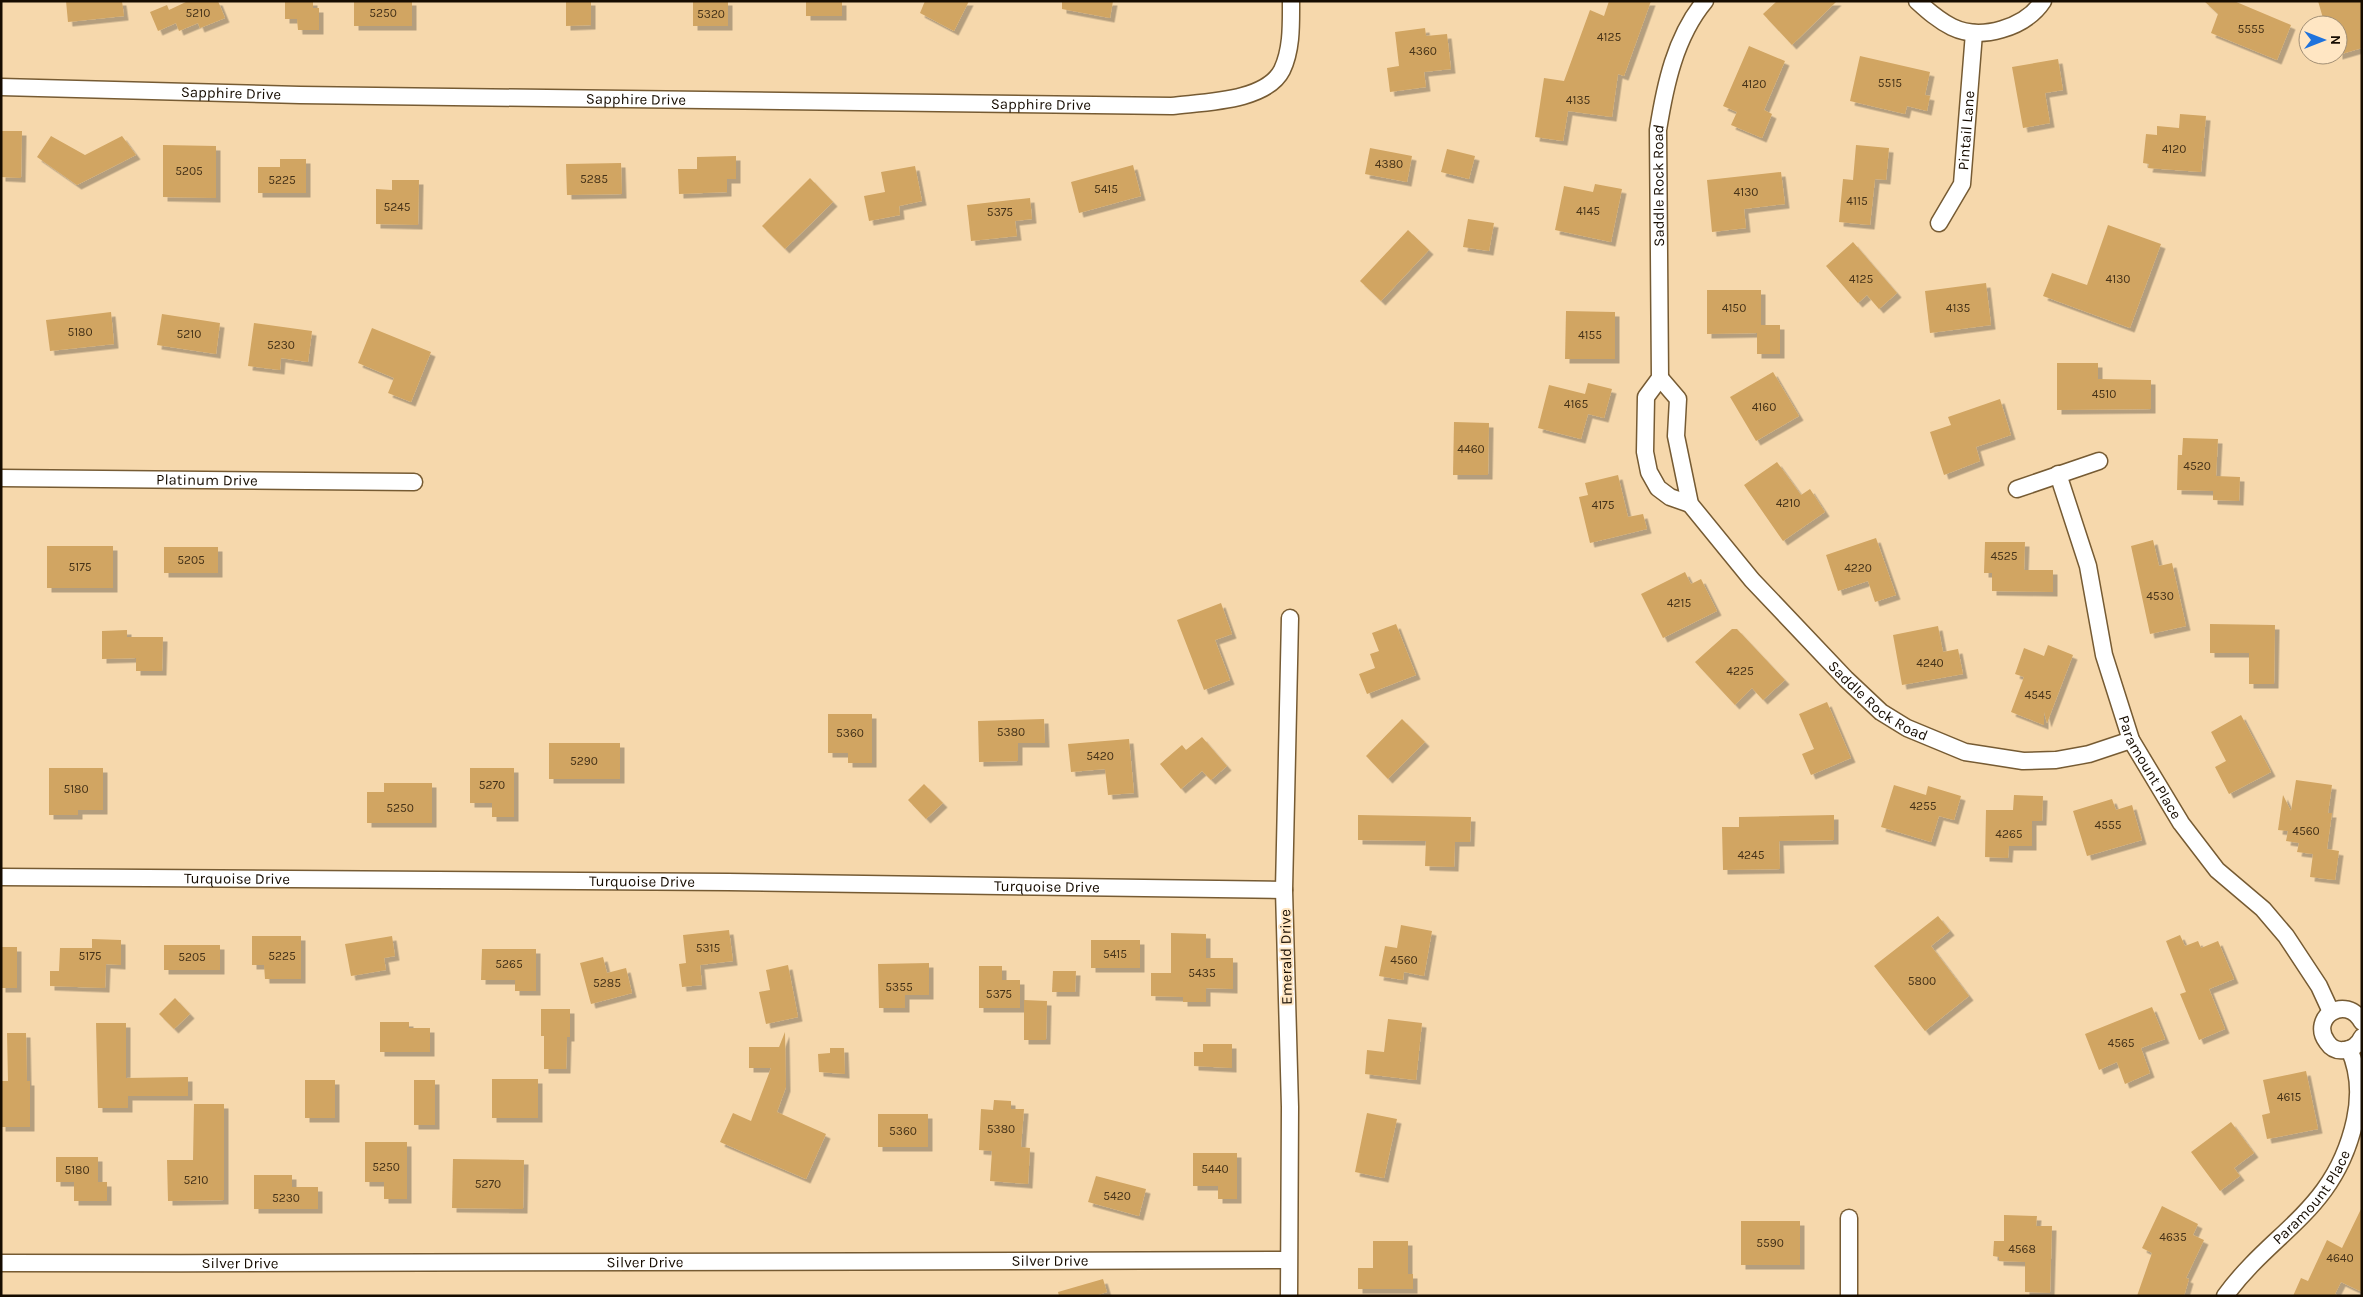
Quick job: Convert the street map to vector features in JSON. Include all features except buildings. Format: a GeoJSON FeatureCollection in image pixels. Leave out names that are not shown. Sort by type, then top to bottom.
{"type":"FeatureCollection","features":[{"type":"Feature","properties":{"kind":"street","name":"Sapphire Drive"},"geometry":{"type":"LineString","coordinates":[[1,87],[300,95],[1172,106],[1240,97],[1268,84],[1281,72],[1287,56],[1291,1]]}},
{"type":"Feature","properties":{"kind":"street","name":"Saddle Rock Road"},"geometry":{"type":"LineString","coordinates":[[1690,504],[1670,497],[1658,488],[1649,472],[1645,452],[1646,397],[1660,378],[1658,130],[1663,97],[1672,65],[1684,33],[1705,1]]}},
{"type":"Feature","properties":{"kind":"street"},"geometry":{"type":"LineString","coordinates":[[1917,1],[1936,18],[1953,28],[1974,33],[1998,30],[2020,22],[2037,10],[2043,1]]}},
{"type":"Feature","properties":{"kind":"street","name":"Pintail Lane"},"geometry":{"type":"LineString","coordinates":[[1939,223],[1962,184],[1974,33]]}},
{"type":"Feature","properties":{"kind":"street","name":"Saddle Rock Road"},"geometry":{"type":"LineString","coordinates":[[1660,378],[1678,399],[1676,436],[1690,504],[1752,580],[1846,680],[1880,712],[1907,728],[1964,752],[2023,761],[2056,760],[2089,754],[2131,740]]}},
{"type":"Feature","properties":{"kind":"street"},"geometry":{"type":"LineString","coordinates":[[2017,489],[2099,461]]}},
{"type":"Feature","properties":{"kind":"street","name":"Paramount Place"},"geometry":{"type":"LineString","coordinates":[[2058,474],[2088,566],[2104,655],[2131,740],[2181,823],[2217,870],[2263,909],[2281,929],[2318,986],[2331,1012]]}},
{"type":"Feature","properties":{"kind":"street","name":"Platinum Drive"},"geometry":{"type":"LineString","coordinates":[[1,478],[414,482]]}},
{"type":"Feature","properties":{"kind":"street","name":"Emerald Drive"},"geometry":{"type":"LineString","coordinates":[[1289,1296],[1290,1107],[1284,890],[1290,618]]}},
{"type":"Feature","properties":{"kind":"street","name":"Turquoise Drive"},"geometry":{"type":"LineString","coordinates":[[1,877],[719,882],[1284,890]]}},
{"type":"Feature","properties":{"kind":"street"},"geometry":{"type":"LineString","coordinates":[[2362,1021],[2352,1011],[2346,1009],[2331,1012],[2324,1020],[2322,1027],[2325,1040],[2335,1049],[2349,1049],[2355,1046],[2362,1037]]}},
{"type":"Feature","properties":{"kind":"street","name":"Paramount Place"},"geometry":{"type":"LineString","coordinates":[[2225,1296],[2235,1282],[2309,1211],[2325,1191],[2340,1165],[2351,1140],[2356,1113],[2358,1087],[2354,1061],[2349,1049]]}},
{"type":"Feature","properties":{"kind":"street"},"geometry":{"type":"LineString","coordinates":[[1848,1296],[1849,1218]]}},
{"type":"Feature","properties":{"kind":"street","name":"Silver Drive"},"geometry":{"type":"LineString","coordinates":[[1,1263],[427,1264],[726,1261],[1288,1260]]}}]}
